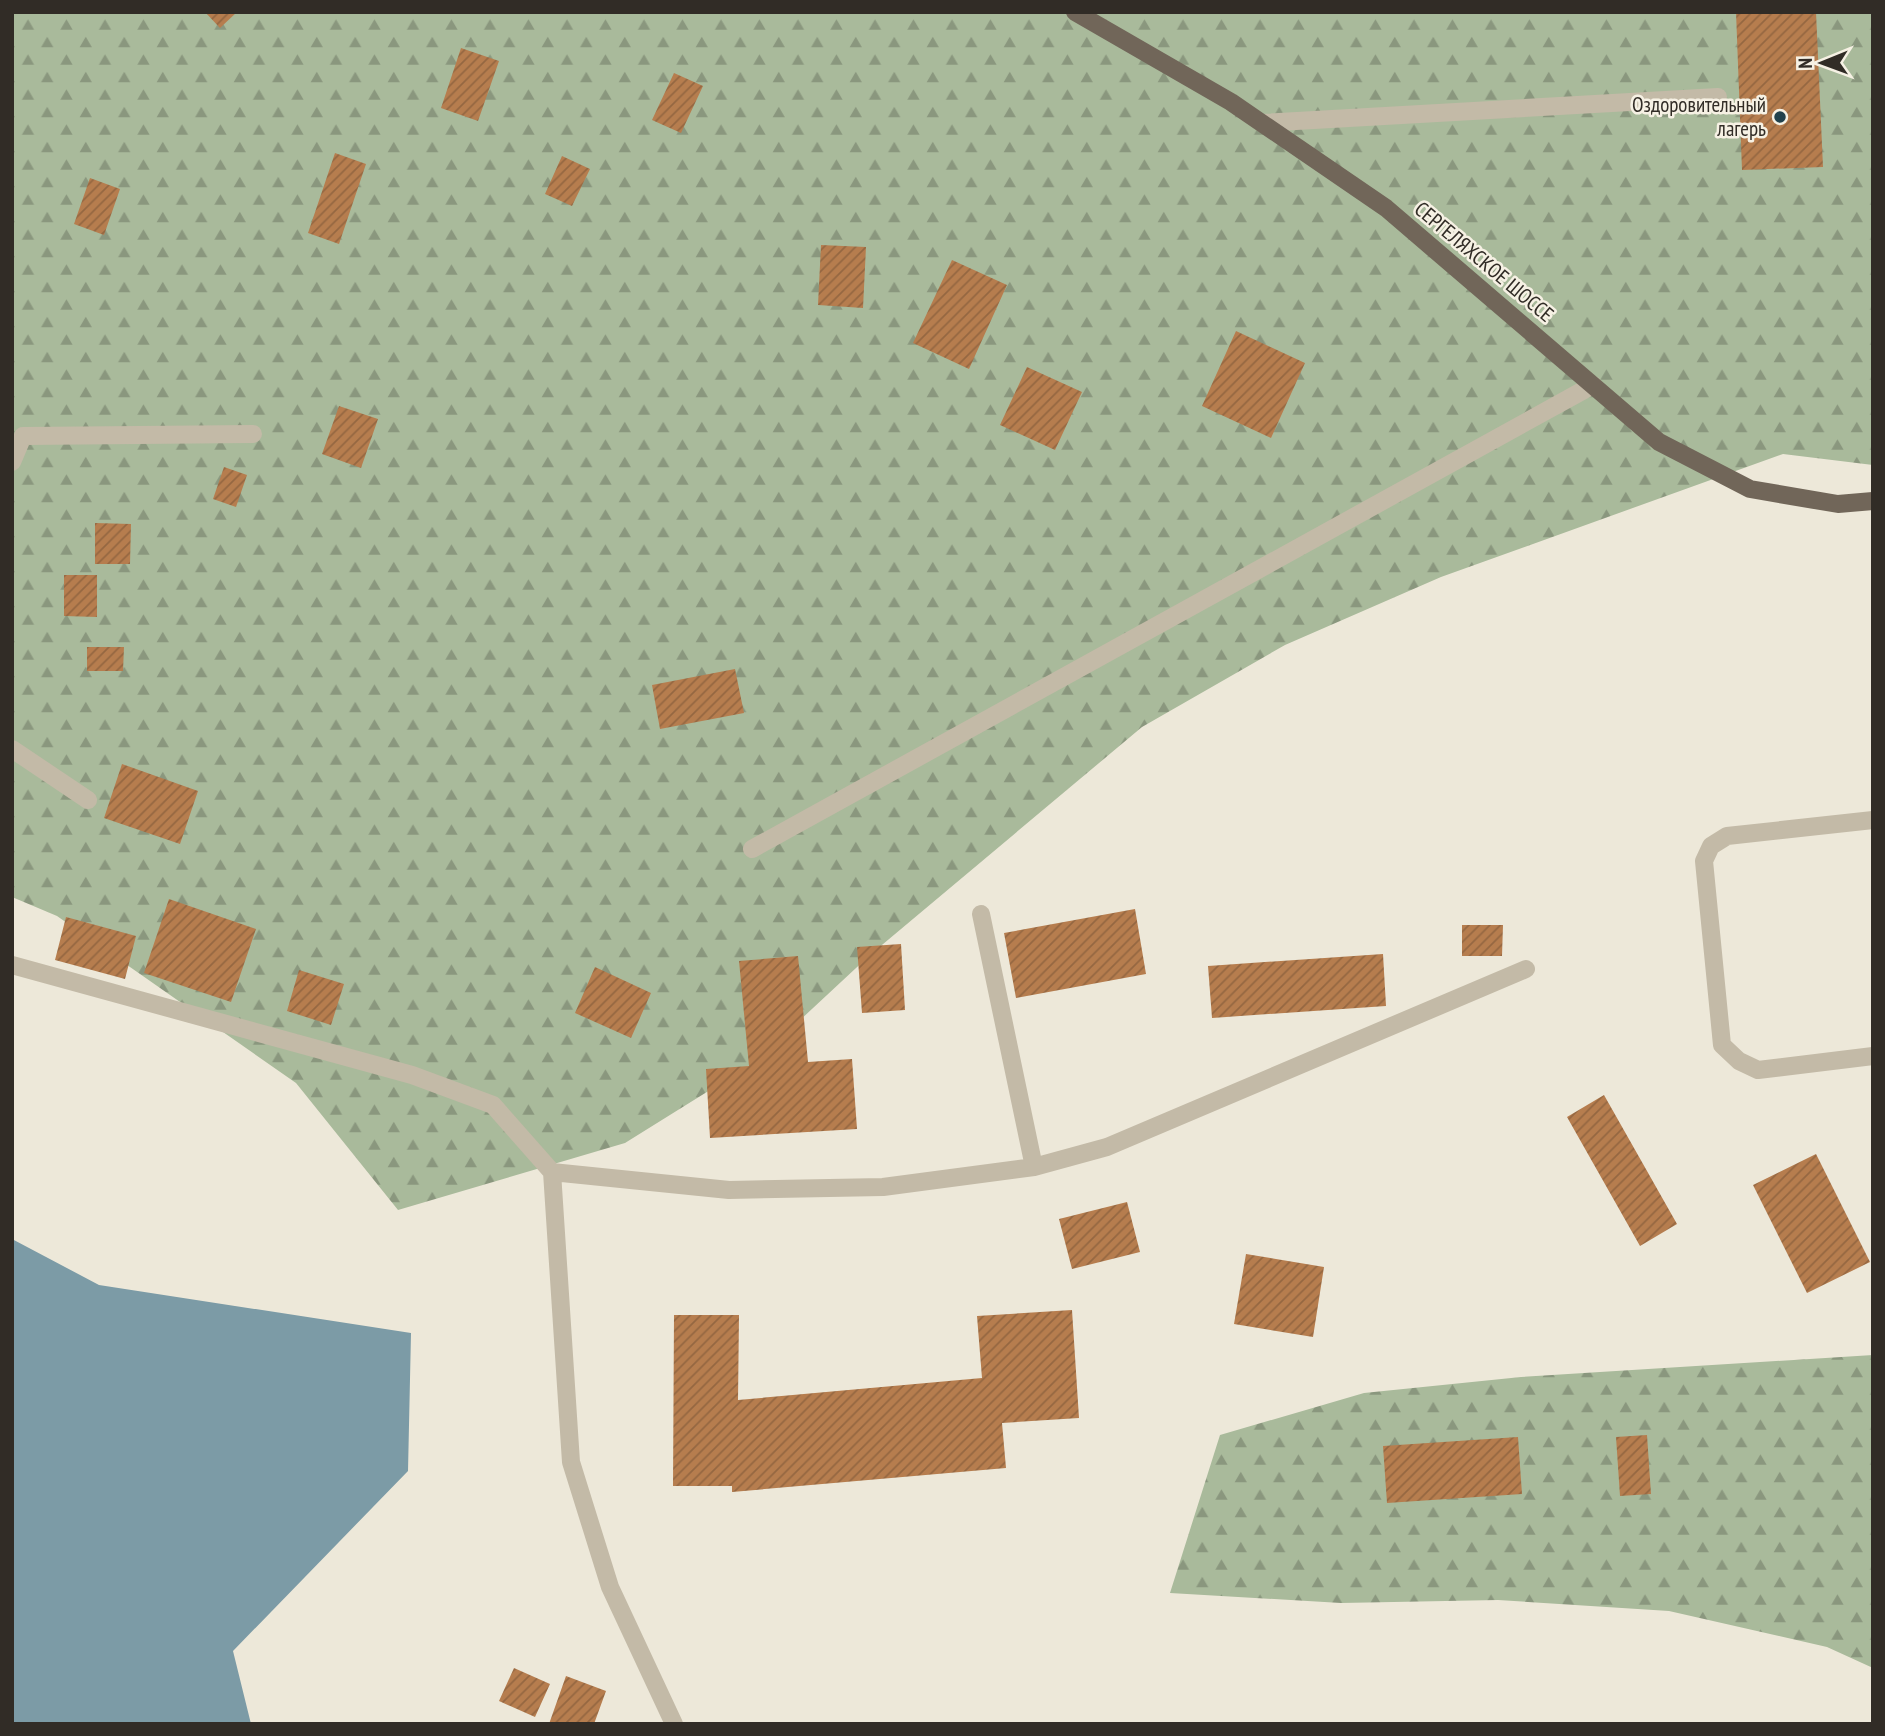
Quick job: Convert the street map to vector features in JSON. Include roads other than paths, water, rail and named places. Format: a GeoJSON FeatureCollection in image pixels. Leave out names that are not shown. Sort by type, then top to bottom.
{"type":"FeatureCollection","features":[{"type":"Feature","properties":{"kind":"main road","name":"СЕРГЕЛЯХСКОЕ ШОССЕ"},"geometry":{"type":"LineString","coordinates":[[1075,12],[1231,102],[1386,208],[1660,442],[1749,489],[1838,504],[1873,501]]}},
{"type":"Feature","properties":{"kind":"street"},"geometry":{"type":"LineString","coordinates":[[1262,123],[1718,97]]}},
{"type":"Feature","properties":{"kind":"street"},"geometry":{"type":"LineString","coordinates":[[752,849],[1593,385]]}},
{"type":"Feature","properties":{"kind":"street"},"geometry":{"type":"LineString","coordinates":[[12,462],[23,436],[253,434]]}},
{"type":"Feature","properties":{"kind":"street"},"geometry":{"type":"LineString","coordinates":[[12,749],[88,800]]}},
{"type":"Feature","properties":{"kind":"street"},"geometry":{"type":"LineString","coordinates":[[1873,820],[1727,836],[1712,846],[1704,861],[1723,1045],[1739,1061],[1758,1070],[1873,1056]]}},
{"type":"Feature","properties":{"kind":"street"},"geometry":{"type":"LineString","coordinates":[[981,914],[1034,1167]]}},
{"type":"Feature","properties":{"kind":"street"},"geometry":{"type":"LineString","coordinates":[[12,965],[412,1075],[493,1105],[552,1172],[572,1462],[610,1587],[674,1724]]}},
{"type":"Feature","properties":{"kind":"street"},"geometry":{"type":"LineString","coordinates":[[552,1172],[729,1189],[883,1187],[1034,1167],[1107,1147],[1526,969]]}},
{"type":"Feature","properties":{"kind":"water"},"geometry":{"type":"Polygon","coordinates":[[[12,1239],[99,1285],[411,1333],[408,1471],[233,1651],[251,1724],[12,1724],[12,1239]]]}},
{"type":"Feature","properties":{"kind":"place","name":"Оздоровительный лагерь"},"geometry":{"type":"Point","coordinates":[1780,117]}}]}
